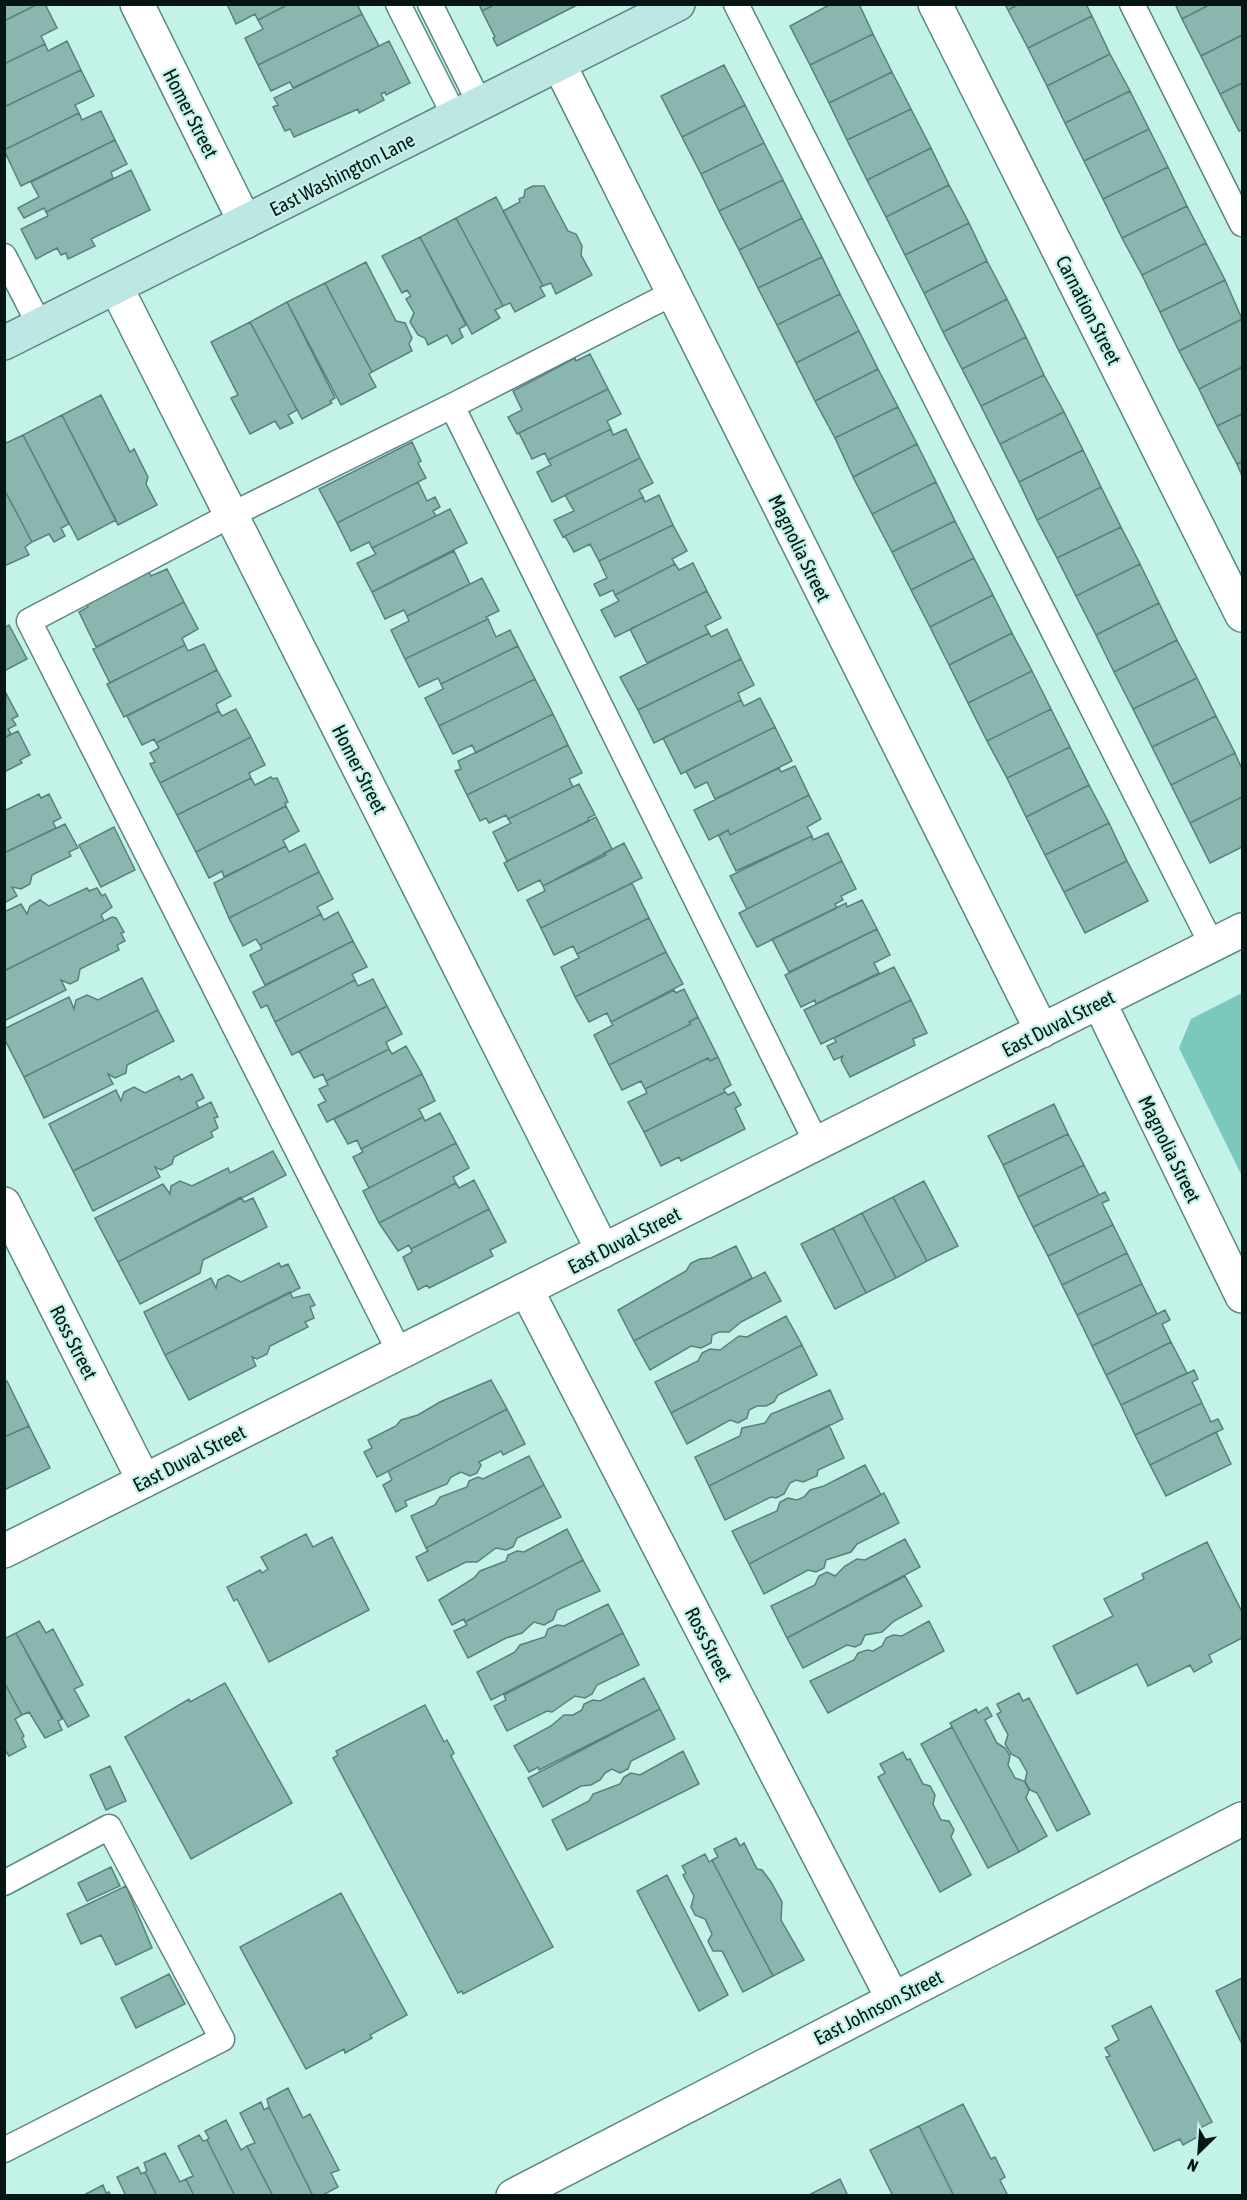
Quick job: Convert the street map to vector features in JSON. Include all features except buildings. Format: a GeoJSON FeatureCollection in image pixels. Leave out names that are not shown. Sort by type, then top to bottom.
{"type":"FeatureCollection","features":[{"type":"Feature","properties":{"kind":"main road","name":"East Washington Lane"},"geometry":{"type":"LineString","coordinates":[[4,343],[678,4]]}},
{"type":"Feature","properties":{"kind":"street","name":"Homer Street"},"geometry":{"type":"LineString","coordinates":[[137,4],[245,222]]}},
{"type":"Feature","properties":{"kind":"street","name":"Carnation Street"},"geometry":{"type":"LineString","coordinates":[[935,4],[1242,615]]}},
{"type":"Feature","properties":{"kind":"street","name":"Magnolia Street"},"geometry":{"type":"LineString","coordinates":[[559,64],[1042,1031]]}},
{"type":"Feature","properties":{"kind":"street","name":"Homer Street"},"geometry":{"type":"LineString","coordinates":[[116,287],[603,1251]]}},
{"type":"Feature","properties":{"kind":"street","name":"East Duval Street"},"geometry":{"type":"LineString","coordinates":[[4,1551],[1242,930]]}},
{"type":"Feature","properties":{"kind":"street","name":"Magnolia Street"},"geometry":{"type":"LineString","coordinates":[[1099,1002],[1242,1296]]}},
{"type":"Feature","properties":{"kind":"street","name":"Ross Street"},"geometry":{"type":"LineString","coordinates":[[4,1204],[144,1481]]}},
{"type":"Feature","properties":{"kind":"street","name":"Ross Street"},"geometry":{"type":"LineString","coordinates":[[526,1289],[893,1999]]}},
{"type":"Feature","properties":{"kind":"street","name":"East Johnson Street"},"geometry":{"type":"LineString","coordinates":[[513,2196],[1242,1819]]}},
{"type":"Feature","properties":{"kind":"lane"},"geometry":{"type":"LineString","coordinates":[[398,4],[467,111]]}},
{"type":"Feature","properties":{"kind":"lane"},"geometry":{"type":"LineString","coordinates":[[430,4],[467,111]]}},
{"type":"Feature","properties":{"kind":"lane"},"geometry":{"type":"LineString","coordinates":[[736,4],[1212,945]]}},
{"type":"Feature","properties":{"kind":"lane"},"geometry":{"type":"LineString","coordinates":[[1132,4],[1242,224]]}},
{"type":"Feature","properties":{"kind":"lane"},"geometry":{"type":"LineString","coordinates":[[4,256],[39,326]]}},
{"type":"Feature","properties":{"kind":"lane"},"geometry":{"type":"LineString","coordinates":[[400,1353],[29,621],[231,515],[673,293]]}},
{"type":"Feature","properties":{"kind":"lane"},"geometry":{"type":"LineString","coordinates":[[452,406],[817,1144]]}},
{"type":"Feature","properties":{"kind":"lane"},"geometry":{"type":"LineString","coordinates":[[4,1883],[109,1827],[222,2039],[4,2150]]}},
{"type":"Feature","properties":{"kind":"shaded area"},"geometry":{"type":"Polygon","coordinates":[[[1242,993],[1242,1176],[1179,1048],[1191,1019],[1242,993]]]}}]}
